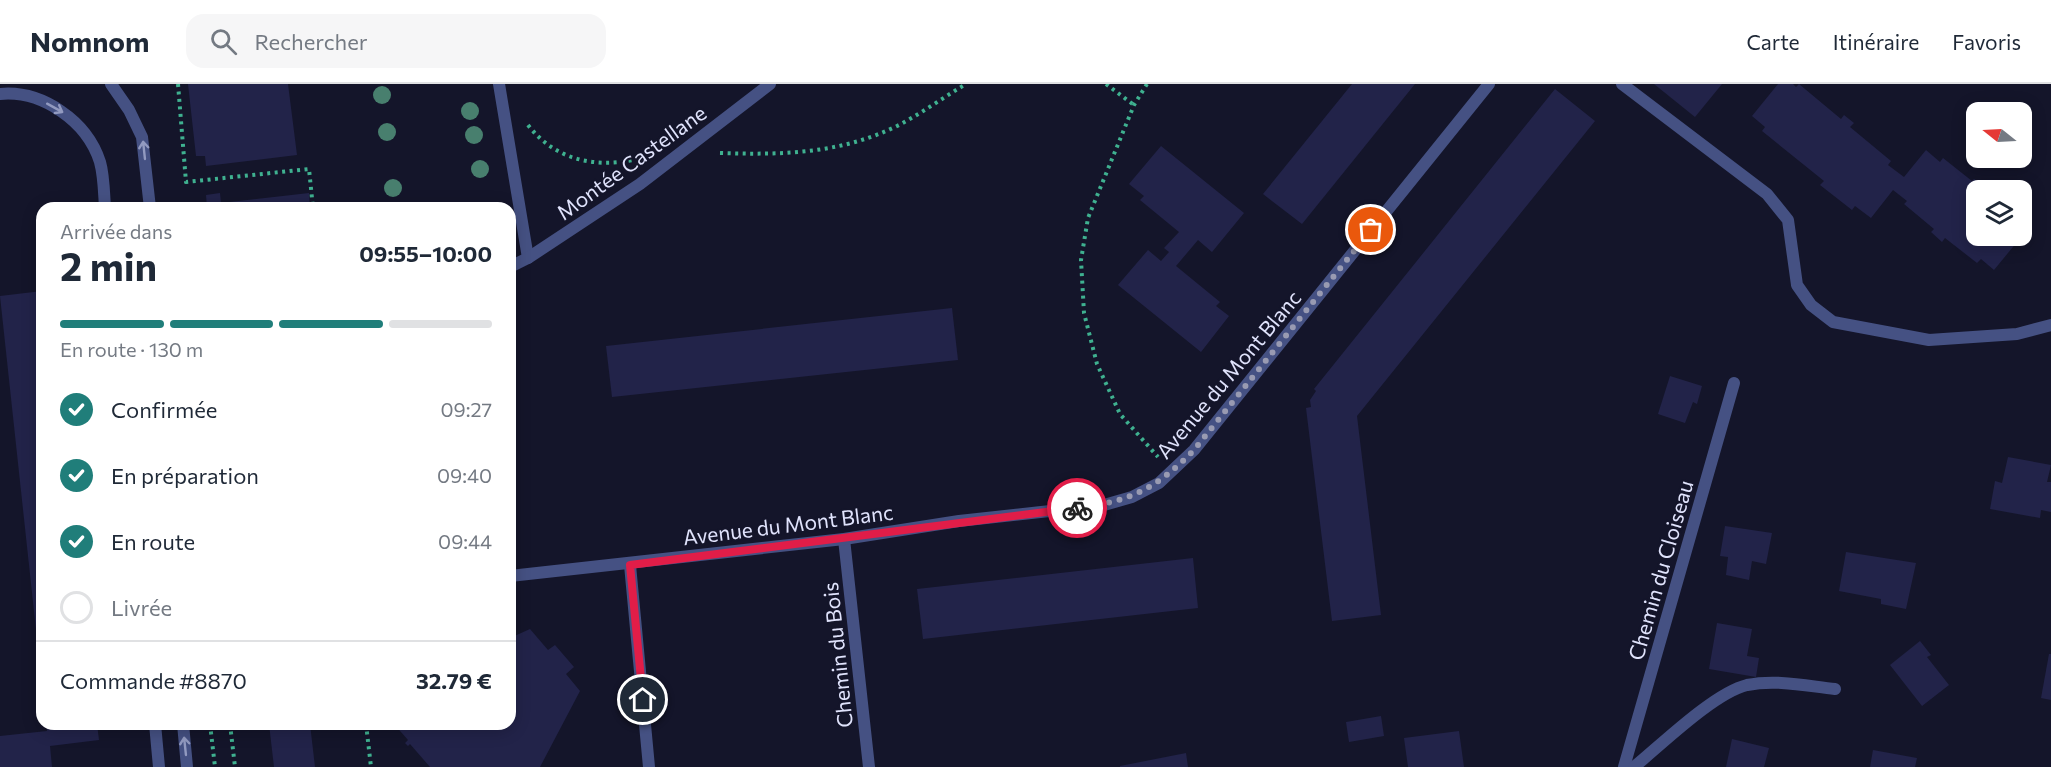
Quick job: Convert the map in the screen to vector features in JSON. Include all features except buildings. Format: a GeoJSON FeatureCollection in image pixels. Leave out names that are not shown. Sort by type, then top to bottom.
{"type":"FeatureCollection","features":[{"type":"Feature","properties":{"kind":"street"},"geometry":{"type":"LineString","coordinates":[[111,84],[129,110],[142,137],[149,202]]}},
{"type":"Feature","properties":{"kind":"street"},"geometry":{"type":"LineString","coordinates":[[499,84],[528,258]]}},
{"type":"Feature","properties":{"kind":"street","name":"Montée Castellane"},"geometry":{"type":"LineString","coordinates":[[516,264],[640,184],[770,84]]}},
{"type":"Feature","properties":{"kind":"street","name":"Avenue du Mont Blanc"},"geometry":{"type":"LineString","coordinates":[[516,575],[630,565],[844,539],[959,521],[1104,505],[1132,497],[1172,473],[1194,450],[1489,84]]}},
{"type":"Feature","properties":{"kind":"street"},"geometry":{"type":"LineString","coordinates":[[1622,84],[1767,194],[1788,220],[1797,285],[1811,305],[1833,322],[1929,340],[2017,334],[2051,325]]}},
{"type":"Feature","properties":{"kind":"street"},"geometry":{"type":"LineString","coordinates":[[0,94],[33,96],[64,113],[86,136],[100,162],[104,202]]}},
{"type":"Feature","properties":{"kind":"street","name":"Chemin du Cloiseau"},"geometry":{"type":"LineString","coordinates":[[1624,767],[1734,383]]}},
{"type":"Feature","properties":{"kind":"street","name":"Chemin du Bois"},"geometry":{"type":"LineString","coordinates":[[844,539],[869,767]]}},
{"type":"Feature","properties":{"kind":"street"},"geometry":{"type":"LineString","coordinates":[[630,565],[649,767]]}},
{"type":"Feature","properties":{"kind":"street"},"geometry":{"type":"LineString","coordinates":[[1634,767],[1693,718],[1746,686],[1784,683],[1836,689]]}},
{"type":"Feature","properties":{"kind":"street"},"geometry":{"type":"LineString","coordinates":[[156,730],[159,767]]}},
{"type":"Feature","properties":{"kind":"street"},"geometry":{"type":"LineString","coordinates":[[184,730],[187,767]]}},
{"type":"Feature","properties":{"kind":"path"},"geometry":{"type":"LineString","coordinates":[[178,84],[186,182],[309,169],[312,202]]}},
{"type":"Feature","properties":{"kind":"path"},"geometry":{"type":"LineString","coordinates":[[720,153],[784,155],[837,147],[899,125],[966,84]]}},
{"type":"Feature","properties":{"kind":"path"},"geometry":{"type":"LineString","coordinates":[[1106,84],[1134,105]]}},
{"type":"Feature","properties":{"kind":"path"},"geometry":{"type":"LineString","coordinates":[[1147,84],[1134,105],[1088,218],[1081,260],[1084,313],[1097,364],[1120,414],[1172,473]]}},
{"type":"Feature","properties":{"kind":"path"},"geometry":{"type":"LineString","coordinates":[[522,117],[540,141],[575,160],[608,165],[641,156]]}},
{"type":"Feature","properties":{"kind":"path"},"geometry":{"type":"LineString","coordinates":[[211,730],[215,767]]}},
{"type":"Feature","properties":{"kind":"path"},"geometry":{"type":"LineString","coordinates":[[231,730],[235,767]]}},
{"type":"Feature","properties":{"kind":"path"},"geometry":{"type":"LineString","coordinates":[[367,730],[371,767]]}},
{"type":"Feature","properties":{"kind":"way so far"},"geometry":{"type":"LineString","coordinates":[[1077,508],[1104,505],[1132,497],[1159,483],[1172,473],[1194,450],[1371,230]]}},
{"type":"Feature","properties":{"kind":"route"},"geometry":{"type":"LineString","coordinates":[[643,700],[630,565],[844,539],[959,521],[1077,508]]}}]}
